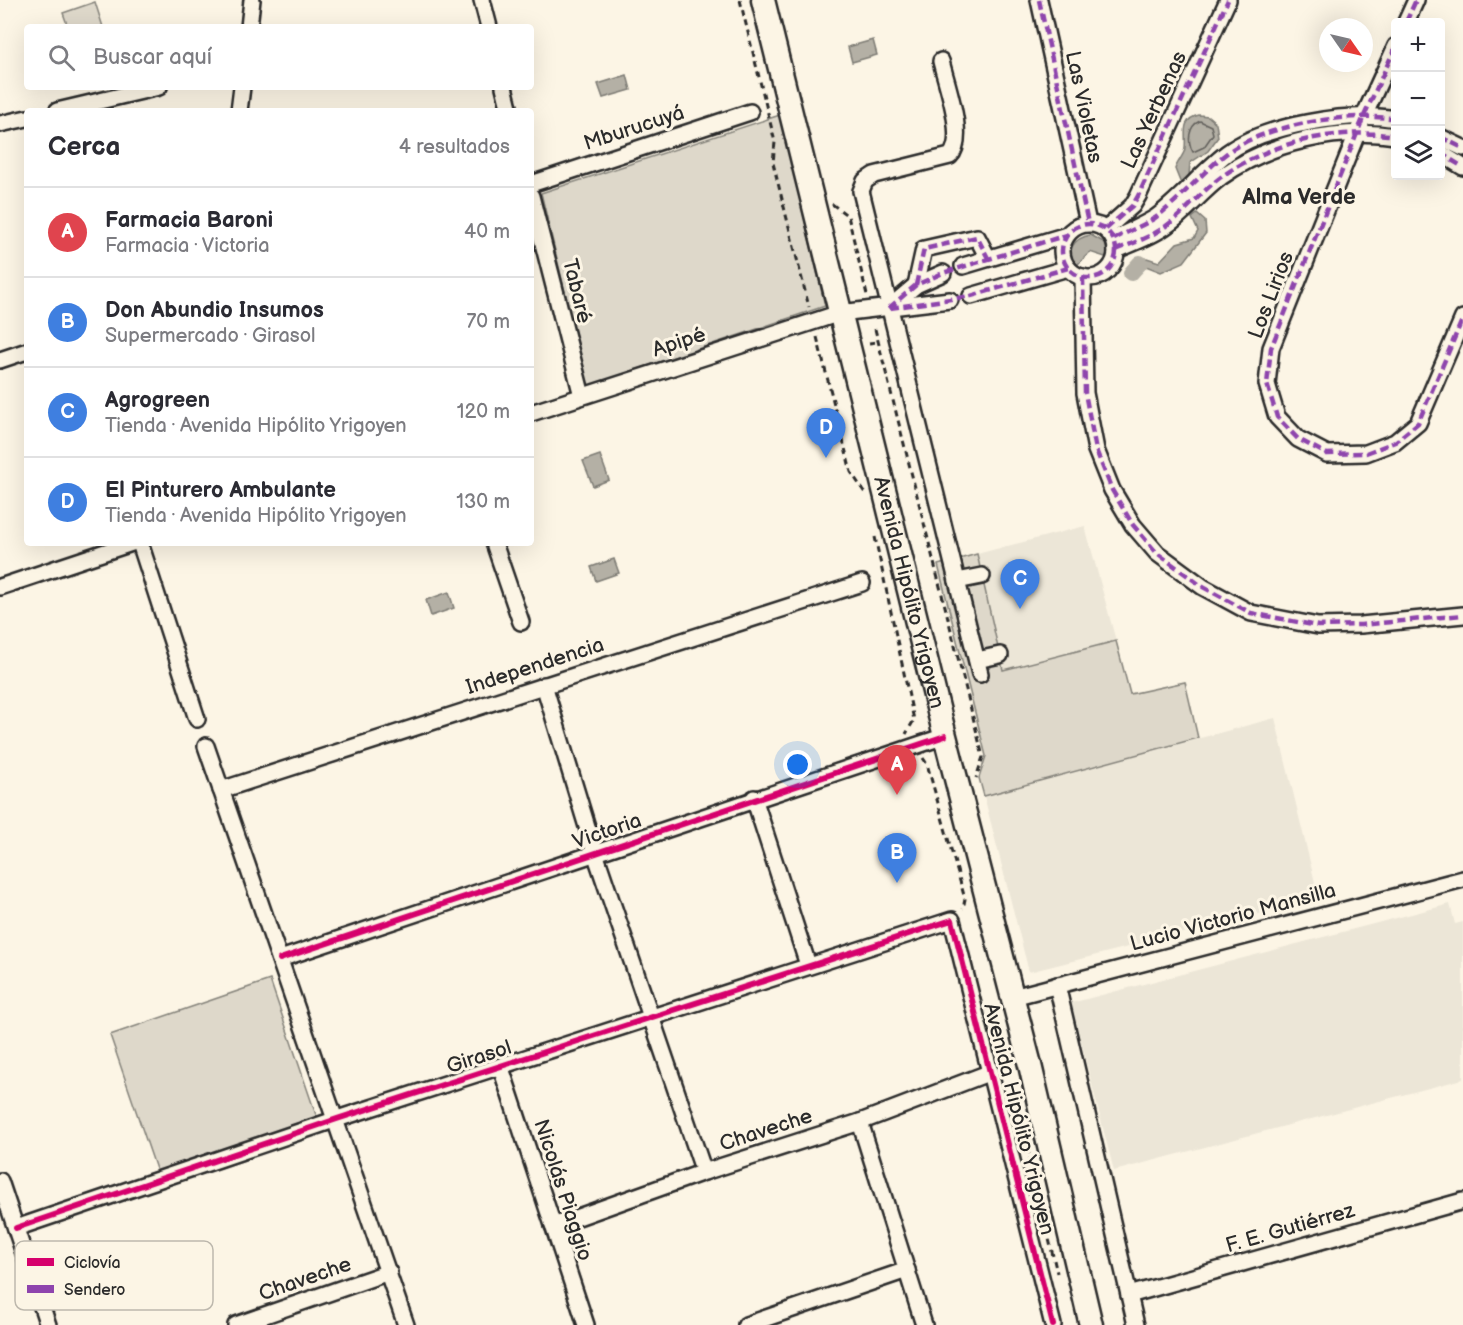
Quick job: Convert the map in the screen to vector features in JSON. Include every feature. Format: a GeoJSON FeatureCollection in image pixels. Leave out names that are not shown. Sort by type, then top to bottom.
{"type":"FeatureCollection","features":[{"type":"Feature","properties":{"kind":"main road","name":"Avenida Hipólito Yrigoyen"},"geometry":{"type":"LineString","coordinates":[[763,0],[945,736],[1013,997],[1091,1325]]}},
{"type":"Feature","properties":{"kind":"street"},"geometry":{"type":"LineString","coordinates":[[249,24],[252,0]]}},
{"type":"Feature","properties":{"kind":"street"},"geometry":{"type":"LineString","coordinates":[[482,0],[488,24]]}},
{"type":"Feature","properties":{"kind":"street","name":"Las Violetas"},"geometry":{"type":"LineString","coordinates":[[1039,0],[1088,224]]}},
{"type":"Feature","properties":{"kind":"street","name":"Las Yerbenas"},"geometry":{"type":"LineString","coordinates":[[1112,239],[1138,196],[1228,0]]}},
{"type":"Feature","properties":{"kind":"street"},"geometry":{"type":"LineString","coordinates":[[1408,18],[1416,0]]}},
{"type":"Feature","properties":{"kind":"street","name":"Los Lirios"},"geometry":{"type":"LineString","coordinates":[[1391,55],[1364,116],[1271,348],[1267,384],[1277,417],[1299,439],[1327,454],[1366,453],[1395,442],[1418,423],[1463,318]]}},
{"type":"Feature","properties":{"kind":"street"},"geometry":{"type":"LineString","coordinates":[[941,61],[957,131],[956,147],[950,156],[874,175],[865,181],[861,191],[978,667],[1000,655]]}},
{"type":"Feature","properties":{"kind":"street"},"geometry":{"type":"LineString","coordinates":[[70,108],[146,90]]}},
{"type":"Feature","properties":{"kind":"street"},"geometry":{"type":"LineString","coordinates":[[239,108],[242,90]]}},
{"type":"Feature","properties":{"kind":"street"},"geometry":{"type":"LineString","coordinates":[[505,90],[509,108]]}},
{"type":"Feature","properties":{"kind":"street","name":"Mburucuyá"},"geometry":{"type":"LineString","coordinates":[[534,183],[750,112]]}},
{"type":"Feature","properties":{"kind":"street"},"geometry":{"type":"LineString","coordinates":[[1112,239],[1156,217],[1230,151],[1269,133],[1335,117],[1364,116],[1391,119]]}},
{"type":"Feature","properties":{"kind":"street"},"geometry":{"type":"LineString","coordinates":[[0,124],[24,119]]}},
{"type":"Feature","properties":{"kind":"street"},"geometry":{"type":"LineString","coordinates":[[963,266],[1067,235],[1080,225],[1088,224],[1112,239],[1167,226],[1219,179],[1244,162],[1282,147],[1336,134],[1374,133],[1391,135]]}},
{"type":"Feature","properties":{"kind":"street"},"geometry":{"type":"LineString","coordinates":[[1445,139],[1463,148]]}},
{"type":"Feature","properties":{"kind":"street"},"geometry":{"type":"LineString","coordinates":[[1445,156],[1463,167]]}},
{"type":"Feature","properties":{"kind":"street","name":"Tabaré"},"geometry":{"type":"LineString","coordinates":[[534,208],[582,396]]}},
{"type":"Feature","properties":{"kind":"street"},"geometry":{"type":"LineString","coordinates":[[1067,235],[1062,255],[1068,268],[1083,278],[1091,278],[1106,272],[1115,258],[1112,239]]}},
{"type":"Feature","properties":{"kind":"street"},"geometry":{"type":"LineString","coordinates":[[916,285],[924,249],[977,237],[988,258]]}},
{"type":"Feature","properties":{"kind":"street"},"geometry":{"type":"LineString","coordinates":[[971,297],[1068,268]]}},
{"type":"Feature","properties":{"kind":"street"},"geometry":{"type":"LineString","coordinates":[[889,308],[916,285],[943,273]]}},
{"type":"Feature","properties":{"kind":"street"},"geometry":{"type":"LineString","coordinates":[[1083,278],[1085,393],[1096,450],[1112,490],[1128,516],[1157,553],[1203,587],[1251,614],[1318,626],[1361,625],[1463,615]]}},
{"type":"Feature","properties":{"kind":"street","name":"Apipé"},"geometry":{"type":"LineString","coordinates":[[534,412],[840,313],[950,300]]}},
{"type":"Feature","properties":{"kind":"street"},"geometry":{"type":"LineString","coordinates":[[0,360],[24,352]]}},
{"type":"Feature","properties":{"kind":"street"},"geometry":{"type":"LineString","coordinates":[[0,587],[123,546]]}},
{"type":"Feature","properties":{"kind":"street"},"geometry":{"type":"LineString","coordinates":[[141,546],[197,719]]}},
{"type":"Feature","properties":{"kind":"street"},"geometry":{"type":"LineString","coordinates":[[495,546],[521,622]]}},
{"type":"Feature","properties":{"kind":"street"},"geometry":{"type":"LineString","coordinates":[[957,581],[982,576]]}},
{"type":"Feature","properties":{"kind":"street","name":"Independencia"},"geometry":{"type":"LineString","coordinates":[[221,790],[862,583]]}},
{"type":"Feature","properties":{"kind":"street"},"geometry":{"type":"LineString","coordinates":[[544,685],[595,853],[704,1172]]}},
{"type":"Feature","properties":{"kind":"street","name":"Victoria"},"geometry":{"type":"LineString","coordinates":[[280,959],[754,798],[945,736]]}},
{"type":"Feature","properties":{"kind":"street"},"geometry":{"type":"LineString","coordinates":[[206,746],[337,1119],[406,1325]]}},
{"type":"Feature","properties":{"kind":"street"},"geometry":{"type":"LineString","coordinates":[[754,798],[808,965]]}},
{"type":"Feature","properties":{"kind":"street","name":"Lucio Victorio Mansilla"},"geometry":{"type":"LineString","coordinates":[[1013,997],[1463,879]]}},
{"type":"Feature","properties":{"kind":"street","name":"Girasol"},"geometry":{"type":"LineString","coordinates":[[16,1228],[337,1119],[653,1019],[808,965],[957,919]]}},
{"type":"Feature","properties":{"kind":"street","name":"Avenida Hipólito Yrigoyen"},"geometry":{"type":"LineString","coordinates":[[957,919],[991,1072],[1053,1325]]}},
{"type":"Feature","properties":{"kind":"street"},"geometry":{"type":"LineString","coordinates":[[1057,985],[1136,1325]]}},
{"type":"Feature","properties":{"kind":"street","name":"Nicolás Piaggio"},"geometry":{"type":"LineString","coordinates":[[501,1068],[586,1325]]}},
{"type":"Feature","properties":{"kind":"street","name":"Chaveche"},"geometry":{"type":"LineString","coordinates":[[553,1226],[704,1172],[860,1122],[991,1072]]}},
{"type":"Feature","properties":{"kind":"street"},"geometry":{"type":"LineString","coordinates":[[860,1122],[924,1325]]}},
{"type":"Feature","properties":{"kind":"street"},"geometry":{"type":"LineString","coordinates":[[0,1181],[20,1241]]}},
{"type":"Feature","properties":{"kind":"street","name":"F. E. Gutiérrez"},"geometry":{"type":"LineString","coordinates":[[1129,1295],[1463,1201]]}},
{"type":"Feature","properties":{"kind":"street"},"geometry":{"type":"LineString","coordinates":[[753,1324],[907,1270]]}},
{"type":"Feature","properties":{"kind":"street","name":"Chaveche"},"geometry":{"type":"LineString","coordinates":[[236,1325],[389,1272]]}},
{"type":"Feature","properties":{"kind":"street"},"geometry":{"type":"LineString","coordinates":[[43,1310],[48,1325]]}},
{"type":"Feature","properties":{"kind":"path"},"geometry":{"type":"LineString","coordinates":[[740,0],[775,142],[773,163],[851,472],[866,495]]}},
{"type":"Feature","properties":{"kind":"path"},"geometry":{"type":"LineString","coordinates":[[855,287],[864,285]]}},
{"type":"Feature","properties":{"kind":"path"},"geometry":{"type":"LineString","coordinates":[[875,329],[983,757],[976,777],[979,788]]}},
{"type":"Feature","properties":{"kind":"path"},"geometry":{"type":"LineString","coordinates":[[869,344],[878,342]]}},
{"type":"Feature","properties":{"kind":"path"},"geometry":{"type":"LineString","coordinates":[[873,529],[914,720],[906,733],[913,756],[923,758],[927,764],[964,899],[957,919]]}},
{"type":"Feature","properties":{"kind":"path"},"geometry":{"type":"LineString","coordinates":[[1009,1086],[1015,1094],[1059,1279]]}},
{"type":"Feature","properties":{"kind":"shaded area"},"geometry":{"type":"Polygon","coordinates":[[[95,2],[102,24],[67,24],[63,13],[95,2]]]}},
{"type":"Feature","properties":{"kind":"shaded area"},"geometry":{"type":"Polygon","coordinates":[[[780,115],[825,306],[588,386],[541,193],[780,115]]]}},
{"type":"Feature","properties":{"kind":"shaded area"},"geometry":{"type":"Polygon","coordinates":[[[1085,526],[1116,641],[1003,670],[977,554],[1085,526]]]}},
{"type":"Feature","properties":{"kind":"shaded area"},"geometry":{"type":"Polygon","coordinates":[[[977,554],[1003,670],[1116,641],[1130,694],[1185,682],[1198,738],[984,796],[979,778],[986,756],[938,565],[977,554]]]}},
{"type":"Feature","properties":{"kind":"shaded area"},"geometry":{"type":"Polygon","coordinates":[[[1275,718],[1319,899],[1029,972],[984,796],[1275,718]]]}},
{"type":"Feature","properties":{"kind":"shaded area"},"geometry":{"type":"Polygon","coordinates":[[[1450,904],[1455,924],[1463,922],[1463,1079],[1114,1171],[1071,1003],[1450,904]]]}},
{"type":"Feature","properties":{"kind":"shaded area"},"geometry":{"type":"Polygon","coordinates":[[[270,980],[317,1118],[157,1172],[110,1035],[270,980]]]}},
{"type":"Feature","properties":{"kind":"water"},"geometry":{"type":"Polygon","coordinates":[[[873,40],[877,55],[852,62],[848,47],[873,40]]]}},
{"type":"Feature","properties":{"kind":"water"},"geometry":{"type":"Polygon","coordinates":[[[627,75],[631,90],[603,98],[598,84],[627,75]]]}},
{"type":"Feature","properties":{"kind":"water"},"geometry":{"type":"Polygon","coordinates":[[[1208,116],[1216,123],[1218,137],[1208,151],[1190,163],[1189,176],[1181,184],[1175,169],[1184,152],[1186,125],[1192,117],[1208,116]]]}},
{"type":"Feature","properties":{"kind":"water"},"geometry":{"type":"Polygon","coordinates":[[[1197,214],[1205,221],[1206,233],[1184,262],[1161,272],[1146,266],[1141,267],[1139,261],[1147,258],[1159,262],[1177,243],[1194,238],[1198,231],[1192,218],[1197,214]]]}},
{"type":"Feature","properties":{"kind":"water"},"geometry":{"type":"Polygon","coordinates":[[[1091,235],[1105,243],[1108,258],[1090,252],[1074,268],[1070,256],[1072,246],[1079,239],[1091,235]]]}},
{"type":"Feature","properties":{"kind":"water"},"geometry":{"type":"Polygon","coordinates":[[[600,455],[609,480],[593,486],[583,461],[600,455]]]}},
{"type":"Feature","properties":{"kind":"water"},"geometry":{"type":"Polygon","coordinates":[[[614,559],[619,573],[596,581],[591,567],[614,559]]]}},
{"type":"Feature","properties":{"kind":"water"},"geometry":{"type":"Polygon","coordinates":[[[449,592],[454,608],[431,616],[426,600],[449,592]]]}},
{"type":"Feature","properties":{"kind":"waterway"},"geometry":{"type":"LineString","coordinates":[[1131,273],[1140,263]]}},
{"type":"Feature","properties":{"kind":"marked path"},"geometry":{"type":"LineString","coordinates":[[1039,0],[1088,223]]}},
{"type":"Feature","properties":{"kind":"marked path"},"geometry":{"type":"LineString","coordinates":[[1106,229],[1132,206],[1138,196],[1228,0]]}},
{"type":"Feature","properties":{"kind":"marked path"},"geometry":{"type":"LineString","coordinates":[[1408,18],[1416,0]]}},
{"type":"Feature","properties":{"kind":"marked path"},"geometry":{"type":"LineString","coordinates":[[1391,57],[1364,116],[1271,348],[1267,384],[1277,417],[1298,439],[1327,454],[1366,453],[1395,442],[1418,423],[1463,318]]}},
{"type":"Feature","properties":{"kind":"marked path"},"geometry":{"type":"LineString","coordinates":[[1114,239],[1155,218],[1174,203],[1208,169],[1243,143],[1308,122],[1355,117],[1391,118]]}},
{"type":"Feature","properties":{"kind":"marked path"},"geometry":{"type":"LineString","coordinates":[[1116,250],[1160,230],[1221,177],[1240,165],[1282,146],[1328,136],[1351,134],[1391,136]]}},
{"type":"Feature","properties":{"kind":"marked path"},"geometry":{"type":"LineString","coordinates":[[1445,139],[1463,148]]}},
{"type":"Feature","properties":{"kind":"marked path"},"geometry":{"type":"LineString","coordinates":[[1445,156],[1463,167]]}},
{"type":"Feature","properties":{"kind":"marked path"},"geometry":{"type":"LineString","coordinates":[[1084,224],[1094,224],[1104,228],[1112,236],[1116,251],[1112,266],[1104,274],[1094,278],[1084,278],[1074,274],[1066,266],[1062,256],[1062,246],[1066,236],[1074,228],[1084,224]]}},
{"type":"Feature","properties":{"kind":"marked path"},"geometry":{"type":"LineString","coordinates":[[889,308],[916,285],[943,273],[1067,235]]}},
{"type":"Feature","properties":{"kind":"marked path"},"geometry":{"type":"LineString","coordinates":[[916,285],[924,249],[977,237],[988,258]]}},
{"type":"Feature","properties":{"kind":"marked path"},"geometry":{"type":"LineString","coordinates":[[890,308],[971,296],[1068,268]]}},
{"type":"Feature","properties":{"kind":"marked path"},"geometry":{"type":"LineString","coordinates":[[1083,277],[1085,393],[1096,450],[1112,490],[1133,525],[1157,553],[1203,587],[1251,613],[1318,626],[1361,625],[1463,615]]}},
{"type":"Feature","properties":{"kind":"cycle path"},"geometry":{"type":"LineString","coordinates":[[280,959],[945,736]]}},
{"type":"Feature","properties":{"kind":"cycle path"},"geometry":{"type":"LineString","coordinates":[[16,1228],[337,1119],[952,920],[1053,1325]]}},
{"type":"Feature","properties":{"kind":"place","name":"El Pinturero Ambulante"},"geometry":{"type":"Point","coordinates":[826,458]}},
{"type":"Feature","properties":{"kind":"place","name":"Agrogreen"},"geometry":{"type":"Point","coordinates":[1020,609]}},
{"type":"Feature","properties":{"kind":"place","name":"Farmacia Baroni"},"geometry":{"type":"Point","coordinates":[897,795]}},
{"type":"Feature","properties":{"kind":"place","name":"Don Abundio Insumos"},"geometry":{"type":"Point","coordinates":[897,883]}},
{"type":"Feature","properties":{"kind":"district","name":"Alma Verde"},"geometry":{"type":"Point","coordinates":[1299,197]}}]}
